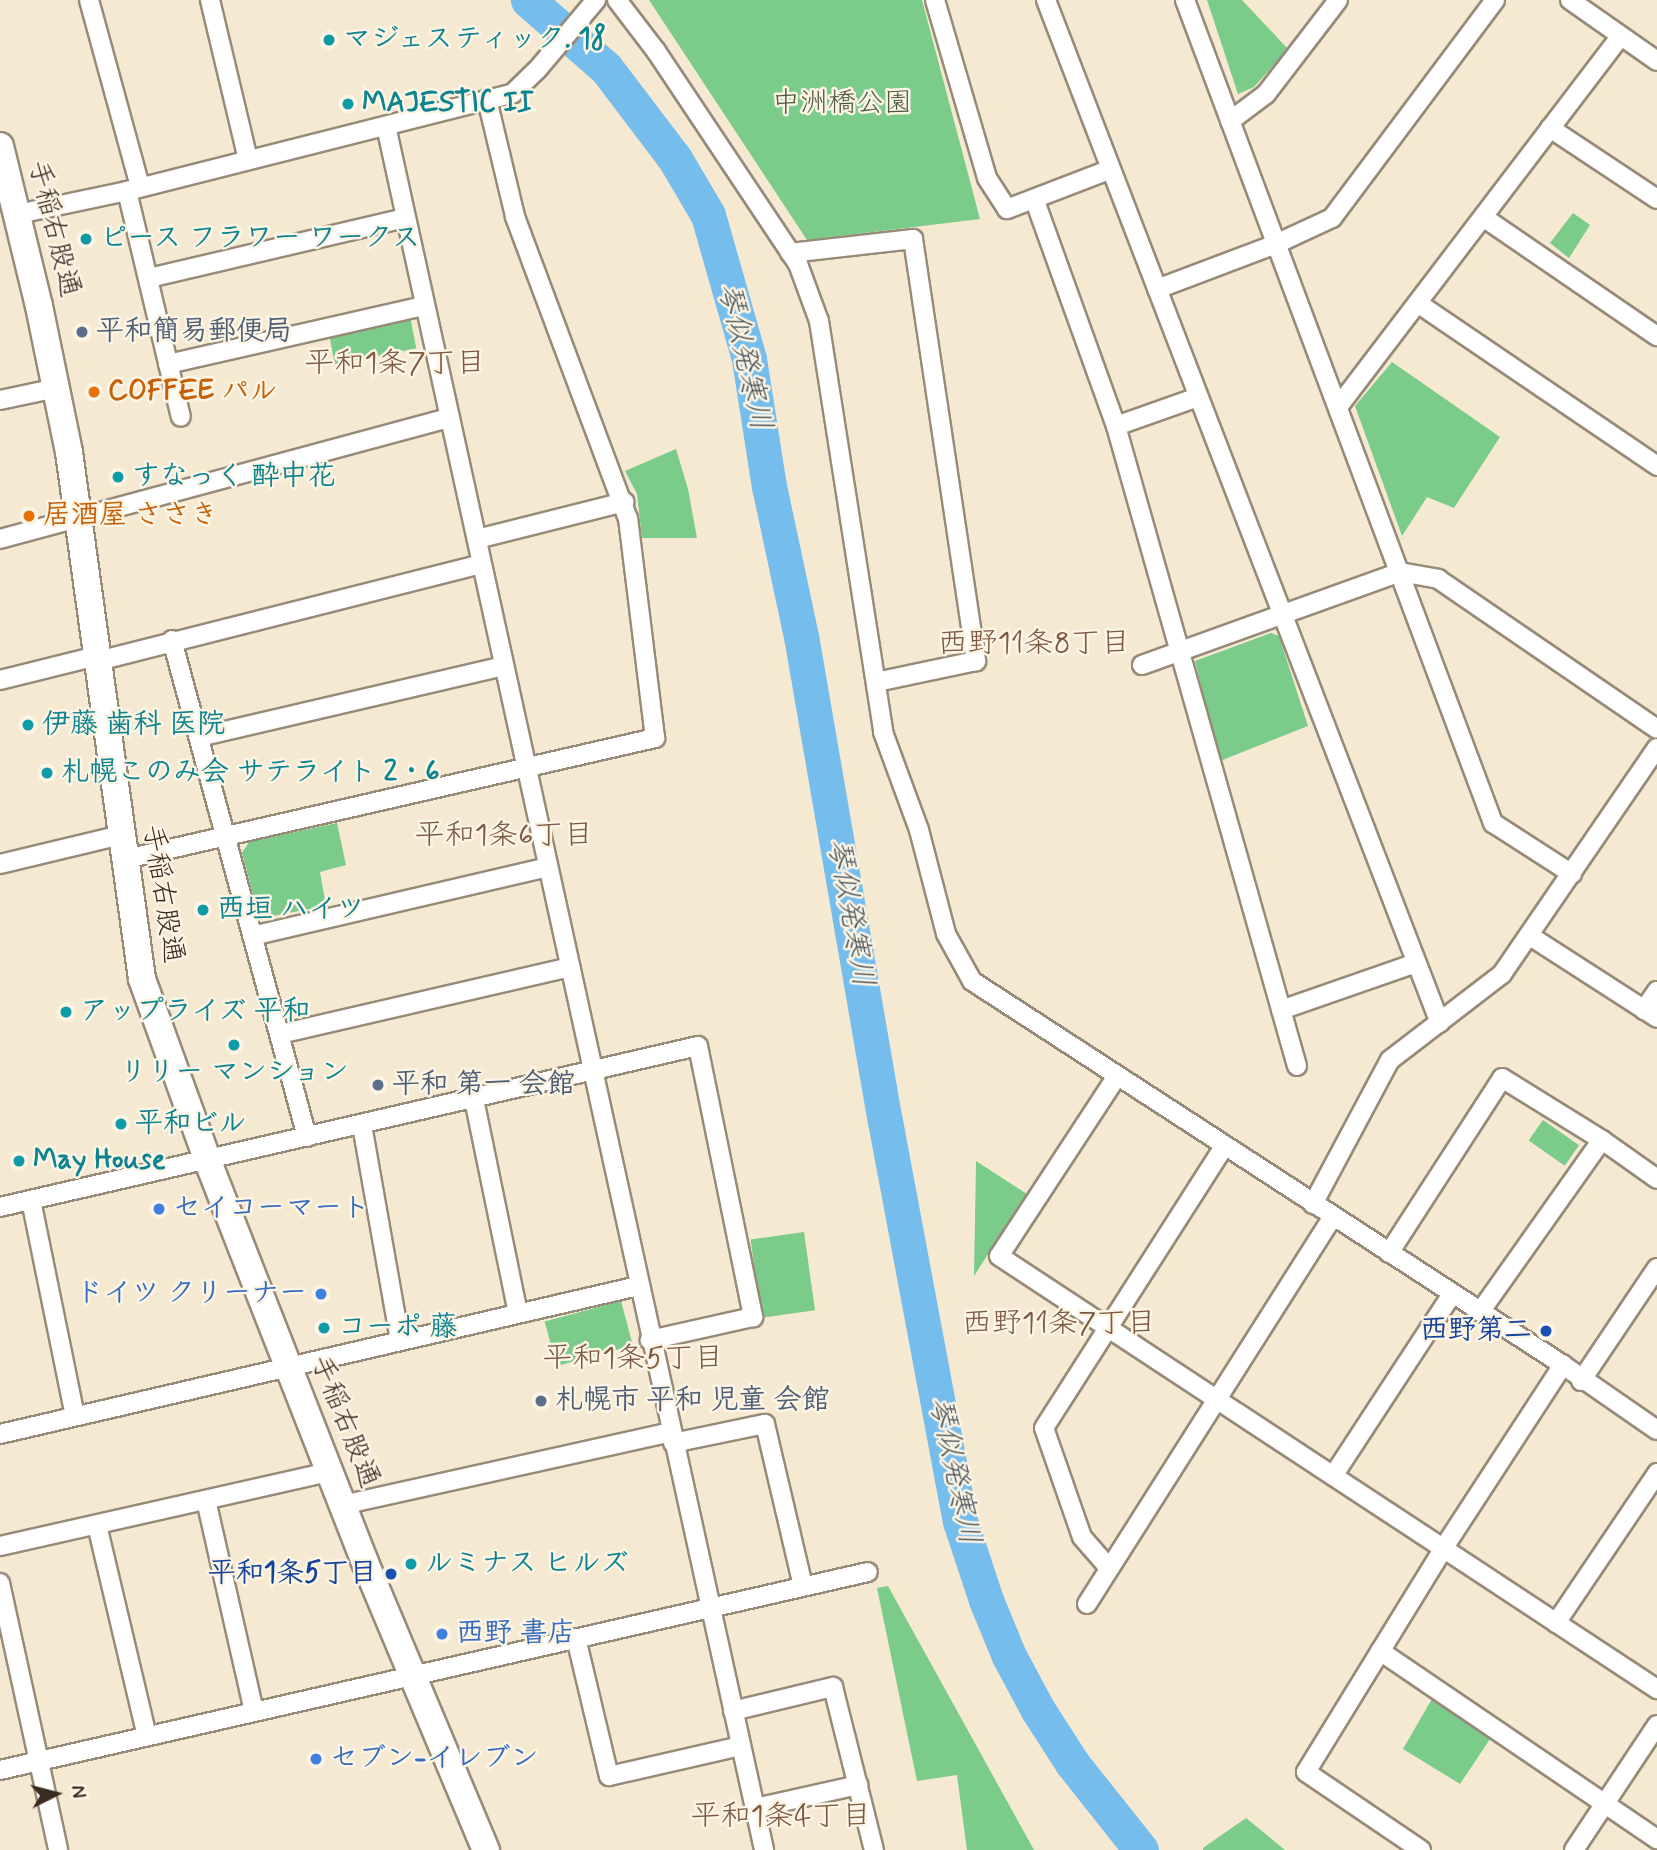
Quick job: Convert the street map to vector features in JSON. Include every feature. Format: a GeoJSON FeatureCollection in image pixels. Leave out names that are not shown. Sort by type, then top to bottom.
{"type":"FeatureCollection","features":[{"type":"Feature","properties":{"kind":"street"},"geometry":{"type":"LineString","coordinates":[[89,0],[133,189],[149,278],[181,417]]}},
{"type":"Feature","properties":{"kind":"street"},"geometry":{"type":"LineString","coordinates":[[210,0],[248,159]]}},
{"type":"Feature","properties":{"kind":"street"},"geometry":{"type":"LineString","coordinates":[[9,217],[133,189],[513,93],[537,71],[596,0]]}},
{"type":"Feature","properties":{"kind":"street"},"geometry":{"type":"LineString","coordinates":[[617,0],[656,51],[790,253],[819,321],[883,732],[919,830],[946,934],[972,981],[1657,1430]]}},
{"type":"Feature","properties":{"kind":"street"},"geometry":{"type":"LineString","coordinates":[[935,0],[987,178],[1007,209],[1035,201],[1111,169]]}},
{"type":"Feature","properties":{"kind":"street"},"geometry":{"type":"LineString","coordinates":[[1046,0],[1440,1023]]}},
{"type":"Feature","properties":{"kind":"street"},"geometry":{"type":"LineString","coordinates":[[1185,0],[1493,823],[1572,874]]}},
{"type":"Feature","properties":{"kind":"street"},"geometry":{"type":"LineString","coordinates":[[1230,121],[1266,94],[1338,0]]}},
{"type":"Feature","properties":{"kind":"street"},"geometry":{"type":"LineString","coordinates":[[1157,289],[1276,244],[1332,218],[1495,0]]}},
{"type":"Feature","properties":{"kind":"street"},"geometry":{"type":"LineString","coordinates":[[1570,0],[1620,37],[1655,57]]}},
{"type":"Feature","properties":{"kind":"street"},"geometry":{"type":"LineString","coordinates":[[1338,407],[1620,37]]}},
{"type":"Feature","properties":{"kind":"street"},"geometry":{"type":"LineString","coordinates":[[0,864],[226,836],[655,738],[624,502],[516,216],[487,99]]}},
{"type":"Feature","properties":{"kind":"street"},"geometry":{"type":"LineString","coordinates":[[386,125],[528,768],[638,1286],[764,1850]]}},
{"type":"Feature","properties":{"kind":"street"},"geometry":{"type":"LineString","coordinates":[[1550,128],[1657,199]]}},
{"type":"Feature","properties":{"kind":"street","name":"手稲右股通"},"geometry":{"type":"LineString","coordinates":[[0,146],[9,217],[57,388],[80,519],[142,979],[207,1159],[342,1505],[486,1850]]}},
{"type":"Feature","properties":{"kind":"street"},"geometry":{"type":"LineString","coordinates":[[1035,201],[1116,426],[1297,1066]]}},
{"type":"Feature","properties":{"kind":"street"},"geometry":{"type":"LineString","coordinates":[[1483,217],[1657,336]]}},
{"type":"Feature","properties":{"kind":"street"},"geometry":{"type":"LineString","coordinates":[[149,278],[405,218]]}},
{"type":"Feature","properties":{"kind":"street"},"geometry":{"type":"LineString","coordinates":[[790,253],[913,239],[976,661],[876,682]]}},
{"type":"Feature","properties":{"kind":"street"},"geometry":{"type":"LineString","coordinates":[[1419,304],[1657,466]]}},
{"type":"Feature","properties":{"kind":"street"},"geometry":{"type":"LineString","coordinates":[[168,365],[424,306]]}},
{"type":"Feature","properties":{"kind":"street"},"geometry":{"type":"LineString","coordinates":[[0,400],[57,388]]}},
{"type":"Feature","properties":{"kind":"street"},"geometry":{"type":"LineString","coordinates":[[1116,426],[1198,397]]}},
{"type":"Feature","properties":{"kind":"street"},"geometry":{"type":"LineString","coordinates":[[0,539],[450,418]]}},
{"type":"Feature","properties":{"kind":"street"},"geometry":{"type":"LineString","coordinates":[[477,539],[624,502]]}},
{"type":"Feature","properties":{"kind":"street"},"geometry":{"type":"LineString","coordinates":[[0,680],[481,564]]}},
{"type":"Feature","properties":{"kind":"street"},"geometry":{"type":"LineString","coordinates":[[1142,666],[1401,572],[1438,579],[1657,729]]}},
{"type":"Feature","properties":{"kind":"street"},"geometry":{"type":"LineString","coordinates":[[172,640],[307,1137]]}},
{"type":"Feature","properties":{"kind":"street"},"geometry":{"type":"LineString","coordinates":[[199,737],[504,666]]}},
{"type":"Feature","properties":{"kind":"street"},"geometry":{"type":"LineString","coordinates":[[1313,1204],[1390,1060],[1502,974],[1657,748]]}},
{"type":"Feature","properties":{"kind":"street"},"geometry":{"type":"LineString","coordinates":[[252,936],[548,867]]}},
{"type":"Feature","properties":{"kind":"street"},"geometry":{"type":"LineString","coordinates":[[1530,936],[1651,1014],[1657,991]]}},
{"type":"Feature","properties":{"kind":"street"},"geometry":{"type":"LineString","coordinates":[[1281,1010],[1416,963]]}},
{"type":"Feature","properties":{"kind":"street"},"geometry":{"type":"LineString","coordinates":[[280,1034],[570,967]]}},
{"type":"Feature","properties":{"kind":"street"},"geometry":{"type":"LineString","coordinates":[[0,1207],[698,1046],[753,1317],[650,1340]]}},
{"type":"Feature","properties":{"kind":"street"},"geometry":{"type":"LineString","coordinates":[[1117,1076],[999,1256],[1657,1689]]}},
{"type":"Feature","properties":{"kind":"street"},"geometry":{"type":"LineString","coordinates":[[1389,1253],[1502,1078],[1602,1140],[1657,1179]]}},
{"type":"Feature","properties":{"kind":"street"},"geometry":{"type":"LineString","coordinates":[[474,1099],[518,1314]]}},
{"type":"Feature","properties":{"kind":"street"},"geometry":{"type":"LineString","coordinates":[[362,1125],[400,1340]]}},
{"type":"Feature","properties":{"kind":"street"},"geometry":{"type":"LineString","coordinates":[[1480,1312],[1602,1140]]}},
{"type":"Feature","properties":{"kind":"street"},"geometry":{"type":"LineString","coordinates":[[1110,1568],[1082,1537],[1044,1429],[1224,1146]]}},
{"type":"Feature","properties":{"kind":"street"},"geometry":{"type":"LineString","coordinates":[[31,1200],[75,1416]]}},
{"type":"Feature","properties":{"kind":"street"},"geometry":{"type":"LineString","coordinates":[[1087,1604],[1333,1217]]}},
{"type":"Feature","properties":{"kind":"street"},"geometry":{"type":"LineString","coordinates":[[1581,1381],[1657,1268]]}},
{"type":"Feature","properties":{"kind":"street"},"geometry":{"type":"LineString","coordinates":[[0,1434],[287,1365],[638,1286]]}},
{"type":"Feature","properties":{"kind":"street"},"geometry":{"type":"LineString","coordinates":[[1333,1476],[1452,1294]]}},
{"type":"Feature","properties":{"kind":"street"},"geometry":{"type":"LineString","coordinates":[[1421,1850],[1306,1772],[1443,1549],[1563,1366]]}},
{"type":"Feature","properties":{"kind":"street"},"geometry":{"type":"LineString","coordinates":[[342,1505],[672,1438],[765,1424],[803,1586]]}},
{"type":"Feature","properties":{"kind":"street"},"geometry":{"type":"LineString","coordinates":[[0,1546],[330,1472]]}},
{"type":"Feature","properties":{"kind":"street"},"geometry":{"type":"LineString","coordinates":[[1556,1623],[1657,1473]]}},
{"type":"Feature","properties":{"kind":"street"},"geometry":{"type":"LineString","coordinates":[[206,1500],[254,1712]]}},
{"type":"Feature","properties":{"kind":"street"},"geometry":{"type":"LineString","coordinates":[[97,1525],[146,1736]]}},
{"type":"Feature","properties":{"kind":"street"},"geometry":{"type":"LineString","coordinates":[[0,1770],[868,1572]]}},
{"type":"Feature","properties":{"kind":"street"},"geometry":{"type":"LineString","coordinates":[[0,1583],[58,1850]]}},
{"type":"Feature","properties":{"kind":"street"},"geometry":{"type":"LineString","coordinates":[[576,1638],[610,1776],[741,1746]]}},
{"type":"Feature","properties":{"kind":"street"},"geometry":{"type":"LineString","coordinates":[[1380,1651],[1657,1839]]}},
{"type":"Feature","properties":{"kind":"street"},"geometry":{"type":"LineString","coordinates":[[733,1711],[834,1687],[874,1850]]}},
{"type":"Feature","properties":{"kind":"street"},"geometry":{"type":"LineString","coordinates":[[1574,1850],[1657,1725]]}},
{"type":"Feature","properties":{"kind":"street"},"geometry":{"type":"LineString","coordinates":[[755,1808],[858,1785]]}},
{"type":"Feature","properties":{"kind":"green space","name":"中洲橋公園"},"geometry":{"type":"Polygon","coordinates":[[[649,0],[922,0],[980,219],[807,240],[649,0]]]}},
{"type":"Feature","properties":{"kind":"green space"},"geometry":{"type":"Polygon","coordinates":[[[1207,0],[1242,0],[1288,49],[1254,87],[1238,94],[1207,0]]]}},
{"type":"Feature","properties":{"kind":"green space"},"geometry":{"type":"Polygon","coordinates":[[[1573,213],[1590,225],[1569,258],[1550,243],[1573,213]]]}},
{"type":"Feature","properties":{"kind":"green space"},"geometry":{"type":"Polygon","coordinates":[[[410,316],[416,348],[335,364],[329,332],[410,316]]]}},
{"type":"Feature","properties":{"kind":"green space"},"geometry":{"type":"Polygon","coordinates":[[[1392,362],[1500,437],[1454,508],[1427,497],[1402,536],[1355,406],[1392,362]]]}},
{"type":"Feature","properties":{"kind":"green space"},"geometry":{"type":"Polygon","coordinates":[[[676,449],[688,489],[697,538],[642,538],[637,494],[625,471],[676,449]]]}},
{"type":"Feature","properties":{"kind":"green space"},"geometry":{"type":"Polygon","coordinates":[[[1271,633],[1279,636],[1308,726],[1220,761],[1195,661],[1271,633]]]}},
{"type":"Feature","properties":{"kind":"green space"},"geometry":{"type":"Polygon","coordinates":[[[337,823],[346,865],[320,872],[326,906],[267,917],[258,912],[242,853],[249,842],[337,823]]]}},
{"type":"Feature","properties":{"kind":"green space"},"geometry":{"type":"Polygon","coordinates":[[[1543,1120],[1579,1145],[1565,1166],[1529,1140],[1543,1120]]]}},
{"type":"Feature","properties":{"kind":"green space"},"geometry":{"type":"Polygon","coordinates":[[[976,1162],[1027,1194],[974,1276],[976,1162]]]}},
{"type":"Feature","properties":{"kind":"green space"},"geometry":{"type":"Polygon","coordinates":[[[804,1232],[815,1310],[762,1318],[751,1240],[804,1232]]]}},
{"type":"Feature","properties":{"kind":"green space"},"geometry":{"type":"Polygon","coordinates":[[[621,1301],[633,1345],[557,1366],[545,1321],[621,1301]]]}},
{"type":"Feature","properties":{"kind":"green space"},"geometry":{"type":"Polygon","coordinates":[[[888,1586],[1034,1850],[967,1850],[957,1775],[917,1781],[877,1588],[888,1586]]]}},
{"type":"Feature","properties":{"kind":"green space"},"geometry":{"type":"Polygon","coordinates":[[[1433,1697],[1490,1739],[1460,1784],[1403,1749],[1433,1697]]]}},
{"type":"Feature","properties":{"kind":"green space"},"geometry":{"type":"Polygon","coordinates":[[[1246,1818],[1285,1850],[1203,1850],[1203,1848],[1246,1818]]]}},
{"type":"Feature","properties":{"kind":"waterway","name":"琴似発寒川"},"geometry":{"type":"LineString","coordinates":[[528,0],[606,68],[675,159],[708,215],[749,359],[769,486],[801,636],[885,1121],[960,1521],[986,1600],[1009,1656],[1038,1710],[1072,1763],[1141,1850]]}},
{"type":"Feature","properties":{"kind":"place","name":"マジェスティック. 18"},"geometry":{"type":"Point","coordinates":[329,40]}},
{"type":"Feature","properties":{"kind":"place","name":"MAJESTIC II"},"geometry":{"type":"Point","coordinates":[348,104]}},
{"type":"Feature","properties":{"kind":"place","name":"ピース フラワー ワークス"},"geometry":{"type":"Point","coordinates":[86,239]}},
{"type":"Feature","properties":{"kind":"place","name":"平和簡易郵便局"},"geometry":{"type":"Point","coordinates":[82,332]}},
{"type":"Feature","properties":{"kind":"place","name":"COFFEE パル"},"geometry":{"type":"Point","coordinates":[94,392]}},
{"type":"Feature","properties":{"kind":"place","name":"すなっく 酔中花"},"geometry":{"type":"Point","coordinates":[118,477]}},
{"type":"Feature","properties":{"kind":"place","name":"居酒屋 ささき"},"geometry":{"type":"Point","coordinates":[29,516]}},
{"type":"Feature","properties":{"kind":"place","name":"伊藤 歯科 医院"},"geometry":{"type":"Point","coordinates":[28,725]}},
{"type":"Feature","properties":{"kind":"place","name":"札幌このみ会 サテライト 2・6"},"geometry":{"type":"Point","coordinates":[47,773]}},
{"type":"Feature","properties":{"kind":"place","name":"西垣 ハイツ"},"geometry":{"type":"Point","coordinates":[203,910]}},
{"type":"Feature","properties":{"kind":"place","name":"アップライズ 平和"},"geometry":{"type":"Point","coordinates":[66,1012]}},
{"type":"Feature","properties":{"kind":"place","name":"リリー マンション"},"geometry":{"type":"Point","coordinates":[234,1045]}},
{"type":"Feature","properties":{"kind":"place","name":"平和 第一 会館"},"geometry":{"type":"Point","coordinates":[378,1085]}},
{"type":"Feature","properties":{"kind":"place","name":"平和ビル"},"geometry":{"type":"Point","coordinates":[121,1124]}},
{"type":"Feature","properties":{"kind":"place","name":"May House"},"geometry":{"type":"Point","coordinates":[19,1161]}},
{"type":"Feature","properties":{"kind":"place","name":"セイコーマート"},"geometry":{"type":"Point","coordinates":[159,1209]}},
{"type":"Feature","properties":{"kind":"place","name":"ドイツ クリーナー"},"geometry":{"type":"Point","coordinates":[321,1294]}},
{"type":"Feature","properties":{"kind":"place","name":"コーポ 藤"},"geometry":{"type":"Point","coordinates":[324,1328]}},
{"type":"Feature","properties":{"kind":"place","name":"西野第二"},"geometry":{"type":"Point","coordinates":[1546,1331]}},
{"type":"Feature","properties":{"kind":"place","name":"札幌市 平和 児童 会館"},"geometry":{"type":"Point","coordinates":[541,1401]}},
{"type":"Feature","properties":{"kind":"place","name":"ルミナス ヒルズ"},"geometry":{"type":"Point","coordinates":[411,1564]}},
{"type":"Feature","properties":{"kind":"place","name":"平和1条5丁目"},"geometry":{"type":"Point","coordinates":[391,1574]}},
{"type":"Feature","properties":{"kind":"place","name":"西野 書店"},"geometry":{"type":"Point","coordinates":[442,1634]}},
{"type":"Feature","properties":{"kind":"place","name":"セブン-イレブン"},"geometry":{"type":"Point","coordinates":[316,1759]}},
{"type":"Feature","properties":{"kind":"district","name":"平和1条7丁目"},"geometry":{"type":"Point","coordinates":[395,364]}},
{"type":"Feature","properties":{"kind":"district","name":"西野11条8丁目"},"geometry":{"type":"Point","coordinates":[1034,644]}},
{"type":"Feature","properties":{"kind":"district","name":"平和1条6丁目"},"geometry":{"type":"Point","coordinates":[504,836]}},
{"type":"Feature","properties":{"kind":"district","name":"西野11条7丁目"},"geometry":{"type":"Point","coordinates":[1059,1324]}},
{"type":"Feature","properties":{"kind":"district","name":"平和1条5丁目"},"geometry":{"type":"Point","coordinates":[633,1359]}},
{"type":"Feature","properties":{"kind":"district","name":"平和1条4丁目"},"geometry":{"type":"Point","coordinates":[781,1817]}}]}
